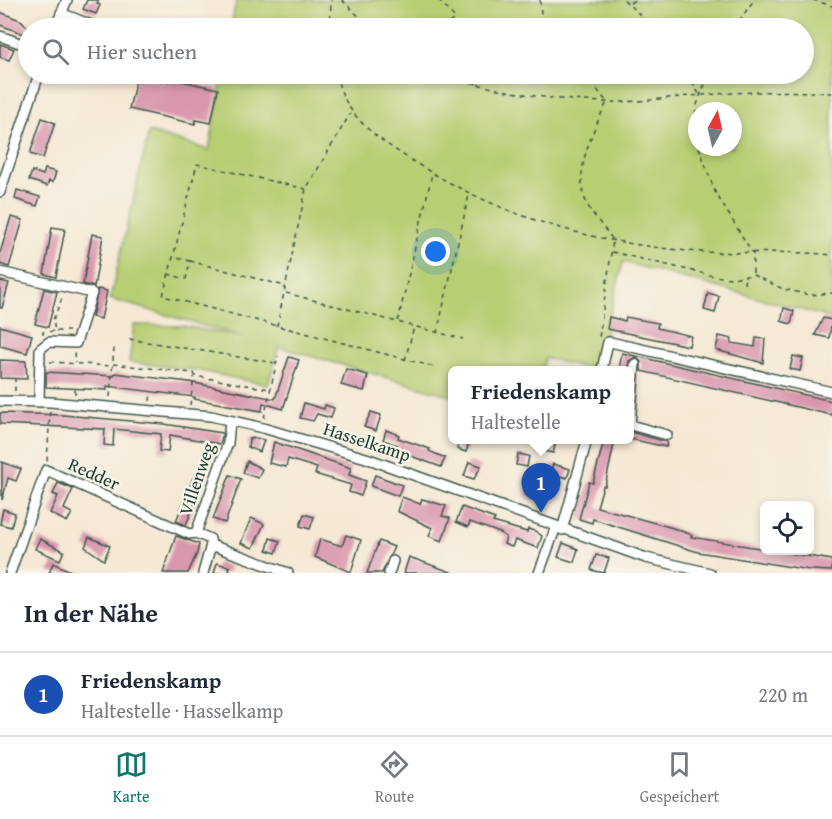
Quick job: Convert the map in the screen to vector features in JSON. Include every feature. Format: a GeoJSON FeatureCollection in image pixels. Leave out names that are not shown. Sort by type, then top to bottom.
{"type":"FeatureCollection","features":[{"type":"Feature","properties":{"kind":"street"},"geometry":{"type":"LineString","coordinates":[[59,18],[67,0]]}},
{"type":"Feature","properties":{"kind":"street"},"geometry":{"type":"LineString","coordinates":[[61,13],[70,18]]}},
{"type":"Feature","properties":{"kind":"street"},"geometry":{"type":"LineString","coordinates":[[0,36],[18,42]]}},
{"type":"Feature","properties":{"kind":"street"},"geometry":{"type":"LineString","coordinates":[[0,192],[36,84]]}},
{"type":"Feature","properties":{"kind":"street"},"geometry":{"type":"LineString","coordinates":[[0,272],[92,293],[76,343],[49,342],[43,344],[40,349],[39,402]]}},
{"type":"Feature","properties":{"kind":"street"},"geometry":{"type":"LineString","coordinates":[[603,366],[608,342],[637,357],[832,392]]}},
{"type":"Feature","properties":{"kind":"street"},"geometry":{"type":"LineString","coordinates":[[634,386],[637,357]]}},
{"type":"Feature","properties":{"kind":"street","name":"Hasselkamp"},"geometry":{"type":"LineString","coordinates":[[0,401],[50,402],[189,414],[263,428],[366,458],[646,558],[710,573]]}},
{"type":"Feature","properties":{"kind":"street","name":"Villenweg"},"geometry":{"type":"LineString","coordinates":[[230,421],[228,443],[196,533],[210,539],[212,544],[288,573]]}},
{"type":"Feature","properties":{"kind":"street"},"geometry":{"type":"LineString","coordinates":[[634,426],[667,435]]}},
{"type":"Feature","properties":{"kind":"street"},"geometry":{"type":"LineString","coordinates":[[539,573],[559,528],[586,444]]}},
{"type":"Feature","properties":{"kind":"street","name":"Redder"},"geometry":{"type":"LineString","coordinates":[[10,573],[46,470],[189,534],[196,533]]}},
{"type":"Feature","properties":{"kind":"street"},"geometry":{"type":"LineString","coordinates":[[203,573],[212,544]]}},
{"type":"Feature","properties":{"kind":"street"},"geometry":{"type":"LineString","coordinates":[[389,573],[393,561]]}},
{"type":"Feature","properties":{"kind":"path"},"geometry":{"type":"LineString","coordinates":[[330,18],[331,0]]}},
{"type":"Feature","properties":{"kind":"path"},"geometry":{"type":"LineString","coordinates":[[342,0],[361,18]]}},
{"type":"Feature","properties":{"kind":"path"},"geometry":{"type":"LineString","coordinates":[[440,0],[455,18]]}},
{"type":"Feature","properties":{"kind":"path"},"geometry":{"type":"LineString","coordinates":[[540,0],[541,18]]}},
{"type":"Feature","properties":{"kind":"path"},"geometry":{"type":"LineString","coordinates":[[624,0],[644,18]]}},
{"type":"Feature","properties":{"kind":"path"},"geometry":{"type":"LineString","coordinates":[[629,3],[634,0]]}},
{"type":"Feature","properties":{"kind":"path"},"geometry":{"type":"LineString","coordinates":[[741,18],[754,0]]}},
{"type":"Feature","properties":{"kind":"path"},"geometry":{"type":"LineString","coordinates":[[813,0],[832,6]]}},
{"type":"Feature","properties":{"kind":"path"},"geometry":{"type":"LineString","coordinates":[[340,84],[351,113],[376,139],[469,194],[548,226],[613,240],[678,250],[832,255]]}},
{"type":"Feature","properties":{"kind":"path"},"geometry":{"type":"LineString","coordinates":[[475,84],[540,98],[607,102],[699,95],[832,93]]}},
{"type":"Feature","properties":{"kind":"path"},"geometry":{"type":"LineString","coordinates":[[593,84],[607,102]]}},
{"type":"Feature","properties":{"kind":"path"},"geometry":{"type":"LineString","coordinates":[[693,84],[699,95]]}},
{"type":"Feature","properties":{"kind":"path"},"geometry":{"type":"LineString","coordinates":[[698,102],[705,84]]}},
{"type":"Feature","properties":{"kind":"path"},"geometry":{"type":"LineString","coordinates":[[607,102],[587,147],[582,172],[587,204],[613,240],[597,336],[608,342]]}},
{"type":"Feature","properties":{"kind":"path"},"geometry":{"type":"LineString","coordinates":[[277,326],[306,189],[351,113]]}},
{"type":"Feature","properties":{"kind":"path"},"geometry":{"type":"LineString","coordinates":[[702,156],[715,192],[753,254],[753,274]]}},
{"type":"Feature","properties":{"kind":"path"},"geometry":{"type":"LineString","coordinates":[[306,189],[197,164],[163,296],[435,367]]}},
{"type":"Feature","properties":{"kind":"path"},"geometry":{"type":"LineString","coordinates":[[398,322],[432,173]]}},
{"type":"Feature","properties":{"kind":"path"},"geometry":{"type":"LineString","coordinates":[[437,333],[469,194]]}},
{"type":"Feature","properties":{"kind":"path"},"geometry":{"type":"LineString","coordinates":[[611,251],[714,276],[731,278],[753,274],[783,289],[810,295],[832,293]]}},
{"type":"Feature","properties":{"kind":"path"},"geometry":{"type":"LineString","coordinates":[[172,256],[286,286]]}},
{"type":"Feature","properties":{"kind":"path"},"geometry":{"type":"LineString","coordinates":[[168,274],[186,279],[190,261]]}},
{"type":"Feature","properties":{"kind":"path"},"geometry":{"type":"LineString","coordinates":[[744,284],[746,275]]}},
{"type":"Feature","properties":{"kind":"path"},"geometry":{"type":"LineString","coordinates":[[55,331],[53,320],[66,287]]}},
{"type":"Feature","properties":{"kind":"path"},"geometry":{"type":"LineString","coordinates":[[285,293],[463,339]]}},
{"type":"Feature","properties":{"kind":"path"},"geometry":{"type":"LineString","coordinates":[[405,360],[414,326]]}},
{"type":"Feature","properties":{"kind":"path"},"geometry":{"type":"LineString","coordinates":[[43,344],[43,332],[80,333]]}},
{"type":"Feature","properties":{"kind":"path"},"geometry":{"type":"LineString","coordinates":[[129,339],[276,363]]}},
{"type":"Feature","properties":{"kind":"path"},"geometry":{"type":"LineString","coordinates":[[75,364],[76,343]]}},
{"type":"Feature","properties":{"kind":"path"},"geometry":{"type":"LineString","coordinates":[[109,407],[114,348]]}},
{"type":"Feature","properties":{"kind":"path"},"geometry":{"type":"LineString","coordinates":[[263,428],[278,356]]}},
{"type":"Feature","properties":{"kind":"path"},"geometry":{"type":"LineString","coordinates":[[39,362],[112,365],[194,373],[195,376],[270,389]]}},
{"type":"Feature","properties":{"kind":"path"},"geometry":{"type":"LineString","coordinates":[[189,414],[195,376]]}},
{"type":"Feature","properties":{"kind":"path"},"geometry":{"type":"LineString","coordinates":[[14,401],[15,379]]}},
{"type":"Feature","properties":{"kind":"path"},"geometry":{"type":"LineString","coordinates":[[46,470],[50,402]]}},
{"type":"Feature","properties":{"kind":"path"},"geometry":{"type":"LineString","coordinates":[[388,455],[390,442]]}},
{"type":"Feature","properties":{"kind":"green space"},"geometry":{"type":"Polygon","coordinates":[[[236,0],[832,0],[832,318],[623,262],[597,366],[579,366],[545,358],[543,366],[448,366],[448,395],[279,347],[268,385],[196,370],[129,362],[134,325],[183,326],[244,337],[110,299],[149,132],[209,150],[221,84],[814,84],[814,18],[233,18],[236,0]]]}},
{"type":"Feature","properties":{"kind":"building"},"geometry":{"type":"Polygon","coordinates":[[[87,0],[99,0],[97,3],[100,5],[96,14],[83,9],[87,0]]]}},
{"type":"Feature","properties":{"kind":"building"},"geometry":{"type":"Polygon","coordinates":[[[0,12],[18,19],[18,32],[0,25],[0,12]]]}},
{"type":"Feature","properties":{"kind":"building"},"geometry":{"type":"Polygon","coordinates":[[[0,44],[14,49],[9,60],[0,57],[0,44]]]}},
{"type":"Feature","properties":{"kind":"building"},"geometry":{"type":"Polygon","coordinates":[[[135,84],[196,84],[218,89],[211,123],[196,120],[195,124],[129,109],[135,84]]]}},
{"type":"Feature","properties":{"kind":"building"},"geometry":{"type":"Polygon","coordinates":[[[42,118],[55,123],[43,158],[30,154],[42,118]]]}},
{"type":"Feature","properties":{"kind":"building"},"geometry":{"type":"Polygon","coordinates":[[[45,169],[56,172],[53,182],[49,181],[47,186],[29,180],[32,171],[43,175],[45,169]]]}},
{"type":"Feature","properties":{"kind":"building"},"geometry":{"type":"Polygon","coordinates":[[[17,190],[40,197],[37,206],[15,199],[17,190]]]}},
{"type":"Feature","properties":{"kind":"building"},"geometry":{"type":"Polygon","coordinates":[[[11,217],[23,220],[9,267],[0,264],[0,253],[11,217]]]}},
{"type":"Feature","properties":{"kind":"building"},"geometry":{"type":"Polygon","coordinates":[[[52,227],[65,229],[56,277],[44,274],[52,227]]]}},
{"type":"Feature","properties":{"kind":"building"},"geometry":{"type":"Polygon","coordinates":[[[92,234],[103,236],[94,287],[83,284],[92,234]]]}},
{"type":"Feature","properties":{"kind":"building"},"geometry":{"type":"Polygon","coordinates":[[[0,281],[9,283],[2,308],[0,308],[0,281]]]}},
{"type":"Feature","properties":{"kind":"building"},"geometry":{"type":"Polygon","coordinates":[[[44,289],[57,292],[48,327],[35,324],[44,289]]]}},
{"type":"Feature","properties":{"kind":"building"},"geometry":{"type":"Polygon","coordinates":[[[98,289],[107,291],[101,319],[92,317],[98,289]]]}},
{"type":"Feature","properties":{"kind":"building"},"geometry":{"type":"Polygon","coordinates":[[[708,293],[719,296],[715,313],[704,310],[708,293]]]}},
{"type":"Feature","properties":{"kind":"building"},"geometry":{"type":"Polygon","coordinates":[[[784,308],[794,311],[791,324],[781,321],[784,308]]]}},
{"type":"Feature","properties":{"kind":"building"},"geometry":{"type":"Polygon","coordinates":[[[609,317],[625,321],[626,317],[658,323],[657,328],[691,336],[689,346],[607,329],[609,317]]]}},
{"type":"Feature","properties":{"kind":"building"},"geometry":{"type":"Polygon","coordinates":[[[823,318],[832,320],[829,338],[815,335],[823,318]]]}},
{"type":"Feature","properties":{"kind":"building"},"geometry":{"type":"Polygon","coordinates":[[[0,326],[32,335],[27,353],[0,346],[0,326]]]}},
{"type":"Feature","properties":{"kind":"building"},"geometry":{"type":"Polygon","coordinates":[[[719,336],[732,339],[731,343],[755,347],[756,338],[765,339],[763,363],[716,350],[719,336]]]}},
{"type":"Feature","properties":{"kind":"building"},"geometry":{"type":"Polygon","coordinates":[[[622,353],[832,401],[832,415],[641,371],[641,362],[636,357],[629,361],[628,366],[620,366],[622,353]]]}},
{"type":"Feature","properties":{"kind":"building"},"geometry":{"type":"Polygon","coordinates":[[[793,356],[803,358],[800,371],[790,369],[793,356]]]}},
{"type":"Feature","properties":{"kind":"building"},"geometry":{"type":"Polygon","coordinates":[[[289,357],[299,360],[283,409],[263,403],[262,411],[194,399],[195,397],[107,386],[107,390],[46,387],[46,372],[114,376],[115,373],[189,382],[275,399],[289,357]]]}},
{"type":"Feature","properties":{"kind":"building"},"geometry":{"type":"Polygon","coordinates":[[[0,360],[26,361],[27,379],[0,378],[0,360]]]}},
{"type":"Feature","properties":{"kind":"building"},"geometry":{"type":"Polygon","coordinates":[[[346,369],[368,375],[364,391],[341,385],[346,369]]]}},
{"type":"Feature","properties":{"kind":"building"},"geometry":{"type":"Polygon","coordinates":[[[304,403],[324,409],[325,405],[334,408],[331,418],[317,414],[313,421],[300,418],[304,403]]]}},
{"type":"Feature","properties":{"kind":"building"},"geometry":{"type":"Polygon","coordinates":[[[371,412],[381,415],[376,431],[364,427],[371,412]]]}},
{"type":"Feature","properties":{"kind":"building"},"geometry":{"type":"Polygon","coordinates":[[[0,413],[63,415],[164,424],[222,433],[222,437],[220,444],[170,435],[168,452],[159,451],[161,434],[114,429],[113,446],[104,445],[105,429],[0,424],[0,413]]]}},
{"type":"Feature","properties":{"kind":"building"},"geometry":{"type":"Polygon","coordinates":[[[386,430],[399,435],[398,438],[430,449],[429,451],[445,458],[441,467],[400,452],[397,449],[398,445],[383,440],[386,430]]]}},
{"type":"Feature","properties":{"kind":"building"},"geometry":{"type":"Polygon","coordinates":[[[634,433],[667,442],[666,447],[634,440],[634,433]]]}},
{"type":"Feature","properties":{"kind":"building"},"geometry":{"type":"Polygon","coordinates":[[[249,439],[264,440],[260,452],[248,447],[249,439]]]}},
{"type":"Feature","properties":{"kind":"building"},"geometry":{"type":"Polygon","coordinates":[[[274,442],[351,468],[349,475],[366,481],[361,496],[349,492],[351,485],[315,474],[317,468],[288,459],[286,467],[269,463],[274,442]]]}},
{"type":"Feature","properties":{"kind":"building"},"geometry":{"type":"Polygon","coordinates":[[[459,444],[469,444],[466,452],[457,449],[459,444]]]}},
{"type":"Feature","properties":{"kind":"building"},"geometry":{"type":"Polygon","coordinates":[[[541,444],[555,444],[553,453],[539,450],[541,444]]]}},
{"type":"Feature","properties":{"kind":"building"},"geometry":{"type":"Polygon","coordinates":[[[603,444],[614,444],[605,486],[603,486],[597,507],[673,528],[692,535],[691,537],[760,548],[760,555],[801,555],[832,560],[832,571],[810,570],[698,552],[593,519],[592,523],[579,519],[589,482],[593,483],[603,444]]]}},
{"type":"Feature","properties":{"kind":"building"},"geometry":{"type":"Polygon","coordinates":[[[518,454],[529,456],[527,467],[516,465],[518,454]]]}},
{"type":"Feature","properties":{"kind":"building"},"geometry":{"type":"Polygon","coordinates":[[[247,461],[262,469],[258,478],[243,473],[247,461]]]}},
{"type":"Feature","properties":{"kind":"building"},"geometry":{"type":"Polygon","coordinates":[[[2,462],[21,469],[16,481],[8,478],[2,500],[2,462]]]}},
{"type":"Feature","properties":{"kind":"building"},"geometry":{"type":"Polygon","coordinates":[[[469,462],[481,466],[474,479],[464,476],[469,462]]]}},
{"type":"Feature","properties":{"kind":"building"},"geometry":{"type":"Polygon","coordinates":[[[553,464],[570,469],[567,478],[550,473],[553,464]]]}},
{"type":"Feature","properties":{"kind":"building"},"geometry":{"type":"Polygon","coordinates":[[[230,475],[241,479],[225,523],[213,519],[230,475]]]}},
{"type":"Feature","properties":{"kind":"building"},"geometry":{"type":"Polygon","coordinates":[[[375,475],[402,485],[398,496],[371,486],[375,475]]]}},
{"type":"Feature","properties":{"kind":"building"},"geometry":{"type":"Polygon","coordinates":[[[194,476],[204,480],[186,525],[176,521],[194,476]]]}},
{"type":"Feature","properties":{"kind":"building"},"geometry":{"type":"Polygon","coordinates":[[[530,481],[544,486],[539,500],[525,495],[530,481]]]}},
{"type":"Feature","properties":{"kind":"building"},"geometry":{"type":"Polygon","coordinates":[[[58,483],[73,489],[64,509],[72,513],[67,522],[50,513],[58,496],[53,494],[58,483]]]}},
{"type":"Feature","properties":{"kind":"building"},"geometry":{"type":"Polygon","coordinates":[[[402,497],[420,504],[422,499],[446,506],[442,516],[450,518],[442,541],[429,536],[432,528],[397,511],[402,497]]]}},
{"type":"Feature","properties":{"kind":"building"},"geometry":{"type":"Polygon","coordinates":[[[462,507],[495,519],[493,522],[527,532],[528,529],[535,531],[542,536],[538,548],[515,540],[512,547],[504,544],[506,537],[500,533],[470,522],[468,527],[456,522],[462,507]]]}},
{"type":"Feature","properties":{"kind":"building"},"geometry":{"type":"Polygon","coordinates":[[[3,509],[15,513],[11,527],[0,524],[3,509]]]}},
{"type":"Feature","properties":{"kind":"building"},"geometry":{"type":"Polygon","coordinates":[[[304,514],[314,517],[310,529],[300,526],[304,514]]]}},
{"type":"Feature","properties":{"kind":"building"},"geometry":{"type":"Polygon","coordinates":[[[251,518],[264,524],[253,548],[241,543],[251,518]]]}},
{"type":"Feature","properties":{"kind":"building"},"geometry":{"type":"Polygon","coordinates":[[[346,535],[361,540],[351,572],[315,557],[320,539],[342,546],[346,535]]]}},
{"type":"Feature","properties":{"kind":"building"},"geometry":{"type":"Polygon","coordinates":[[[176,536],[199,544],[197,553],[188,573],[163,573],[176,536]]]}},
{"type":"Feature","properties":{"kind":"building"},"geometry":{"type":"Polygon","coordinates":[[[89,537],[110,546],[104,560],[85,547],[89,537]]]}},
{"type":"Feature","properties":{"kind":"building"},"geometry":{"type":"Polygon","coordinates":[[[270,538],[280,541],[276,553],[267,550],[270,538]]]}},
{"type":"Feature","properties":{"kind":"building"},"geometry":{"type":"Polygon","coordinates":[[[40,539],[64,551],[60,560],[35,549],[40,539]]]}},
{"type":"Feature","properties":{"kind":"building"},"geometry":{"type":"Polygon","coordinates":[[[379,541],[394,547],[382,573],[367,573],[379,541]]]}},
{"type":"Feature","properties":{"kind":"building"},"geometry":{"type":"Polygon","coordinates":[[[563,543],[578,549],[574,562],[558,557],[563,543]]]}},
{"type":"Feature","properties":{"kind":"building"},"geometry":{"type":"Polygon","coordinates":[[[596,555],[609,558],[604,573],[591,570],[596,555]]]}},
{"type":"Feature","properties":{"kind":"building"},"geometry":{"type":"Polygon","coordinates":[[[409,557],[451,572],[404,573],[409,557]]]}},
{"type":"Feature","properties":{"kind":"building"},"geometry":{"type":"Polygon","coordinates":[[[53,563],[75,573],[49,573],[53,563]]]}},
{"type":"Feature","properties":{"kind":"building"},"geometry":{"type":"Polygon","coordinates":[[[217,563],[230,567],[228,573],[214,573],[217,563]]]}},
{"type":"Feature","properties":{"kind":"place","name":"Friedenskamp"},"geometry":{"type":"Point","coordinates":[541,513]}}]}
